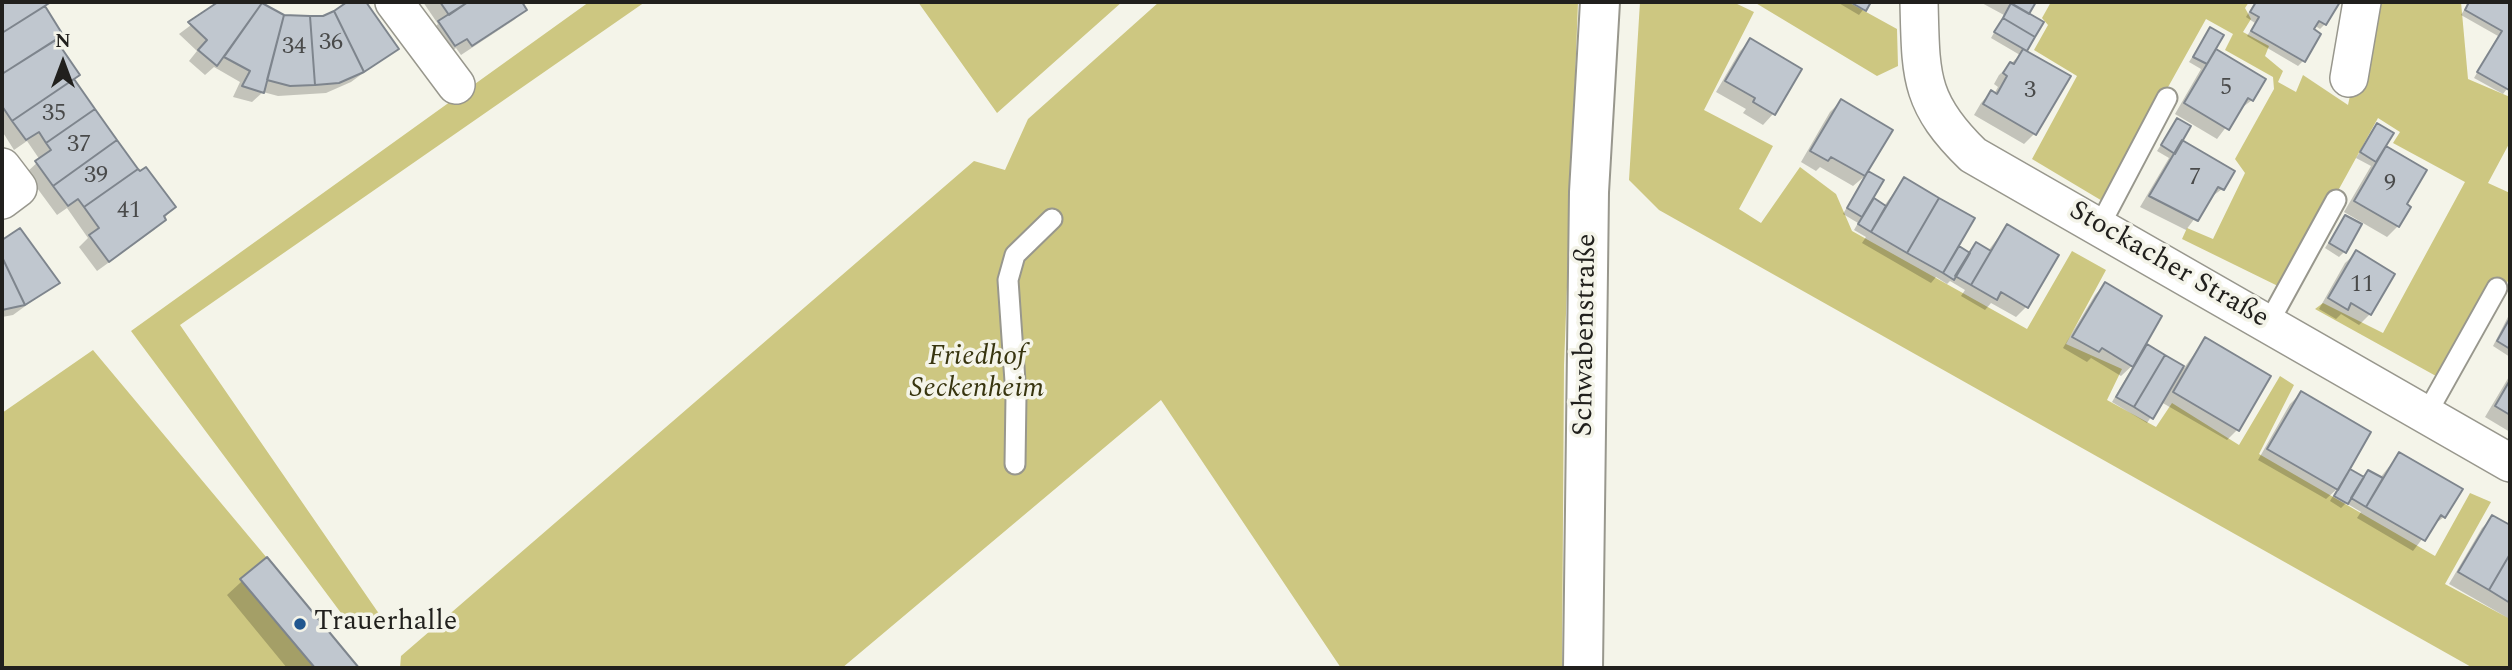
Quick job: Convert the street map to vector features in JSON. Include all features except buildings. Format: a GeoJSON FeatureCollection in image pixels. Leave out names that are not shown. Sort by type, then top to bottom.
{"type":"FeatureCollection","features":[{"type":"Feature","properties":{"kind":"street"},"geometry":{"type":"LineString","coordinates":[[394,2],[456,85]]}},
{"type":"Feature","properties":{"kind":"street","name":"Schwabenstraße"},"geometry":{"type":"LineString","coordinates":[[1583,668],[1589,192],[1600,2]]}},
{"type":"Feature","properties":{"kind":"street","name":"Stockacher Straße"},"geometry":{"type":"LineString","coordinates":[[1919,2],[1920,63],[1927,97],[1948,131],[1973,155],[2510,463]]}},
{"type":"Feature","properties":{"kind":"street"},"geometry":{"type":"LineString","coordinates":[[2349,78],[2362,2]]}},
{"type":"Feature","properties":{"kind":"street"},"geometry":{"type":"LineString","coordinates":[[2,167],[18,188],[2,200]]}},
{"type":"Feature","properties":{"kind":"lane"},"geometry":{"type":"LineString","coordinates":[[2099,227],[2167,99]]}},
{"type":"Feature","properties":{"kind":"lane"},"geometry":{"type":"LineString","coordinates":[[2268,324],[2336,200]]}},
{"type":"Feature","properties":{"kind":"lane"},"geometry":{"type":"LineString","coordinates":[[1014,464],[1016,396],[1008,280],[1014,255],[1052,219]]}},
{"type":"Feature","properties":{"kind":"lane"},"geometry":{"type":"LineString","coordinates":[[2427,413],[2497,288]]}},
{"type":"Feature","properties":{"kind":"green space"},"geometry":{"type":"Polygon","coordinates":[[[589,2],[645,2],[180,325],[384,621],[350,625],[131,331],[589,2]]]}},
{"type":"Feature","properties":{"kind":"green space"},"geometry":{"type":"Polygon","coordinates":[[[918,2],[1122,2],[997,113],[918,2]]]}},
{"type":"Feature","properties":{"kind":"green space","name":"Friedhof Seckenheim"},"geometry":{"type":"Polygon","coordinates":[[[1159,2],[1578,2],[1564,365],[1562,668],[1341,668],[1161,400],[842,668],[400,668],[401,656],[974,161],[1005,170],[1028,119],[1159,2]]]}},
{"type":"Feature","properties":{"kind":"green space"},"geometry":{"type":"Polygon","coordinates":[[[1640,2],[1733,2],[1754,12],[1704,110],[1773,146],[1739,209],[1761,223],[1800,167],[1836,194],[1852,231],[2027,329],[2072,251],[2106,270],[2066,344],[2122,369],[2107,400],[2156,427],[2172,403],[2239,445],[2280,376],[2294,385],[2259,454],[2435,556],[2470,493],[2491,502],[2445,584],[2510,619],[2510,668],[2473,668],[1659,210],[1629,180],[1640,2]]]}},
{"type":"Feature","properties":{"kind":"green space"},"geometry":{"type":"Polygon","coordinates":[[[1754,2],[1848,2],[1897,29],[1898,66],[1877,76],[1754,2]]]}},
{"type":"Feature","properties":{"kind":"green space"},"geometry":{"type":"Polygon","coordinates":[[[2051,2],[2249,2],[2245,8],[2251,19],[2243,32],[2269,46],[2265,56],[2283,71],[2278,82],[2296,92],[2303,75],[2348,105],[2370,2],[2461,2],[2468,79],[2510,97],[2510,142],[2488,183],[2510,193],[2510,277],[2454,386],[2315,309],[2323,303],[2383,333],[2465,182],[2393,143],[2400,132],[2378,118],[2284,289],[2182,239],[2187,228],[2213,239],[2245,173],[2235,159],[2274,89],[2273,77],[2225,50],[2233,34],[2206,19],[2104,202],[2032,159],[2077,76],[2034,50],[2048,25],[2042,18],[2051,2]]]}},
{"type":"Feature","properties":{"kind":"green space"},"geometry":{"type":"Polygon","coordinates":[[[93,350],[359,668],[2,668],[2,413],[93,350]]]}},
{"type":"Feature","properties":{"kind":"place","name":"Trauerhalle"},"geometry":{"type":"Point","coordinates":[300,624]}}]}
